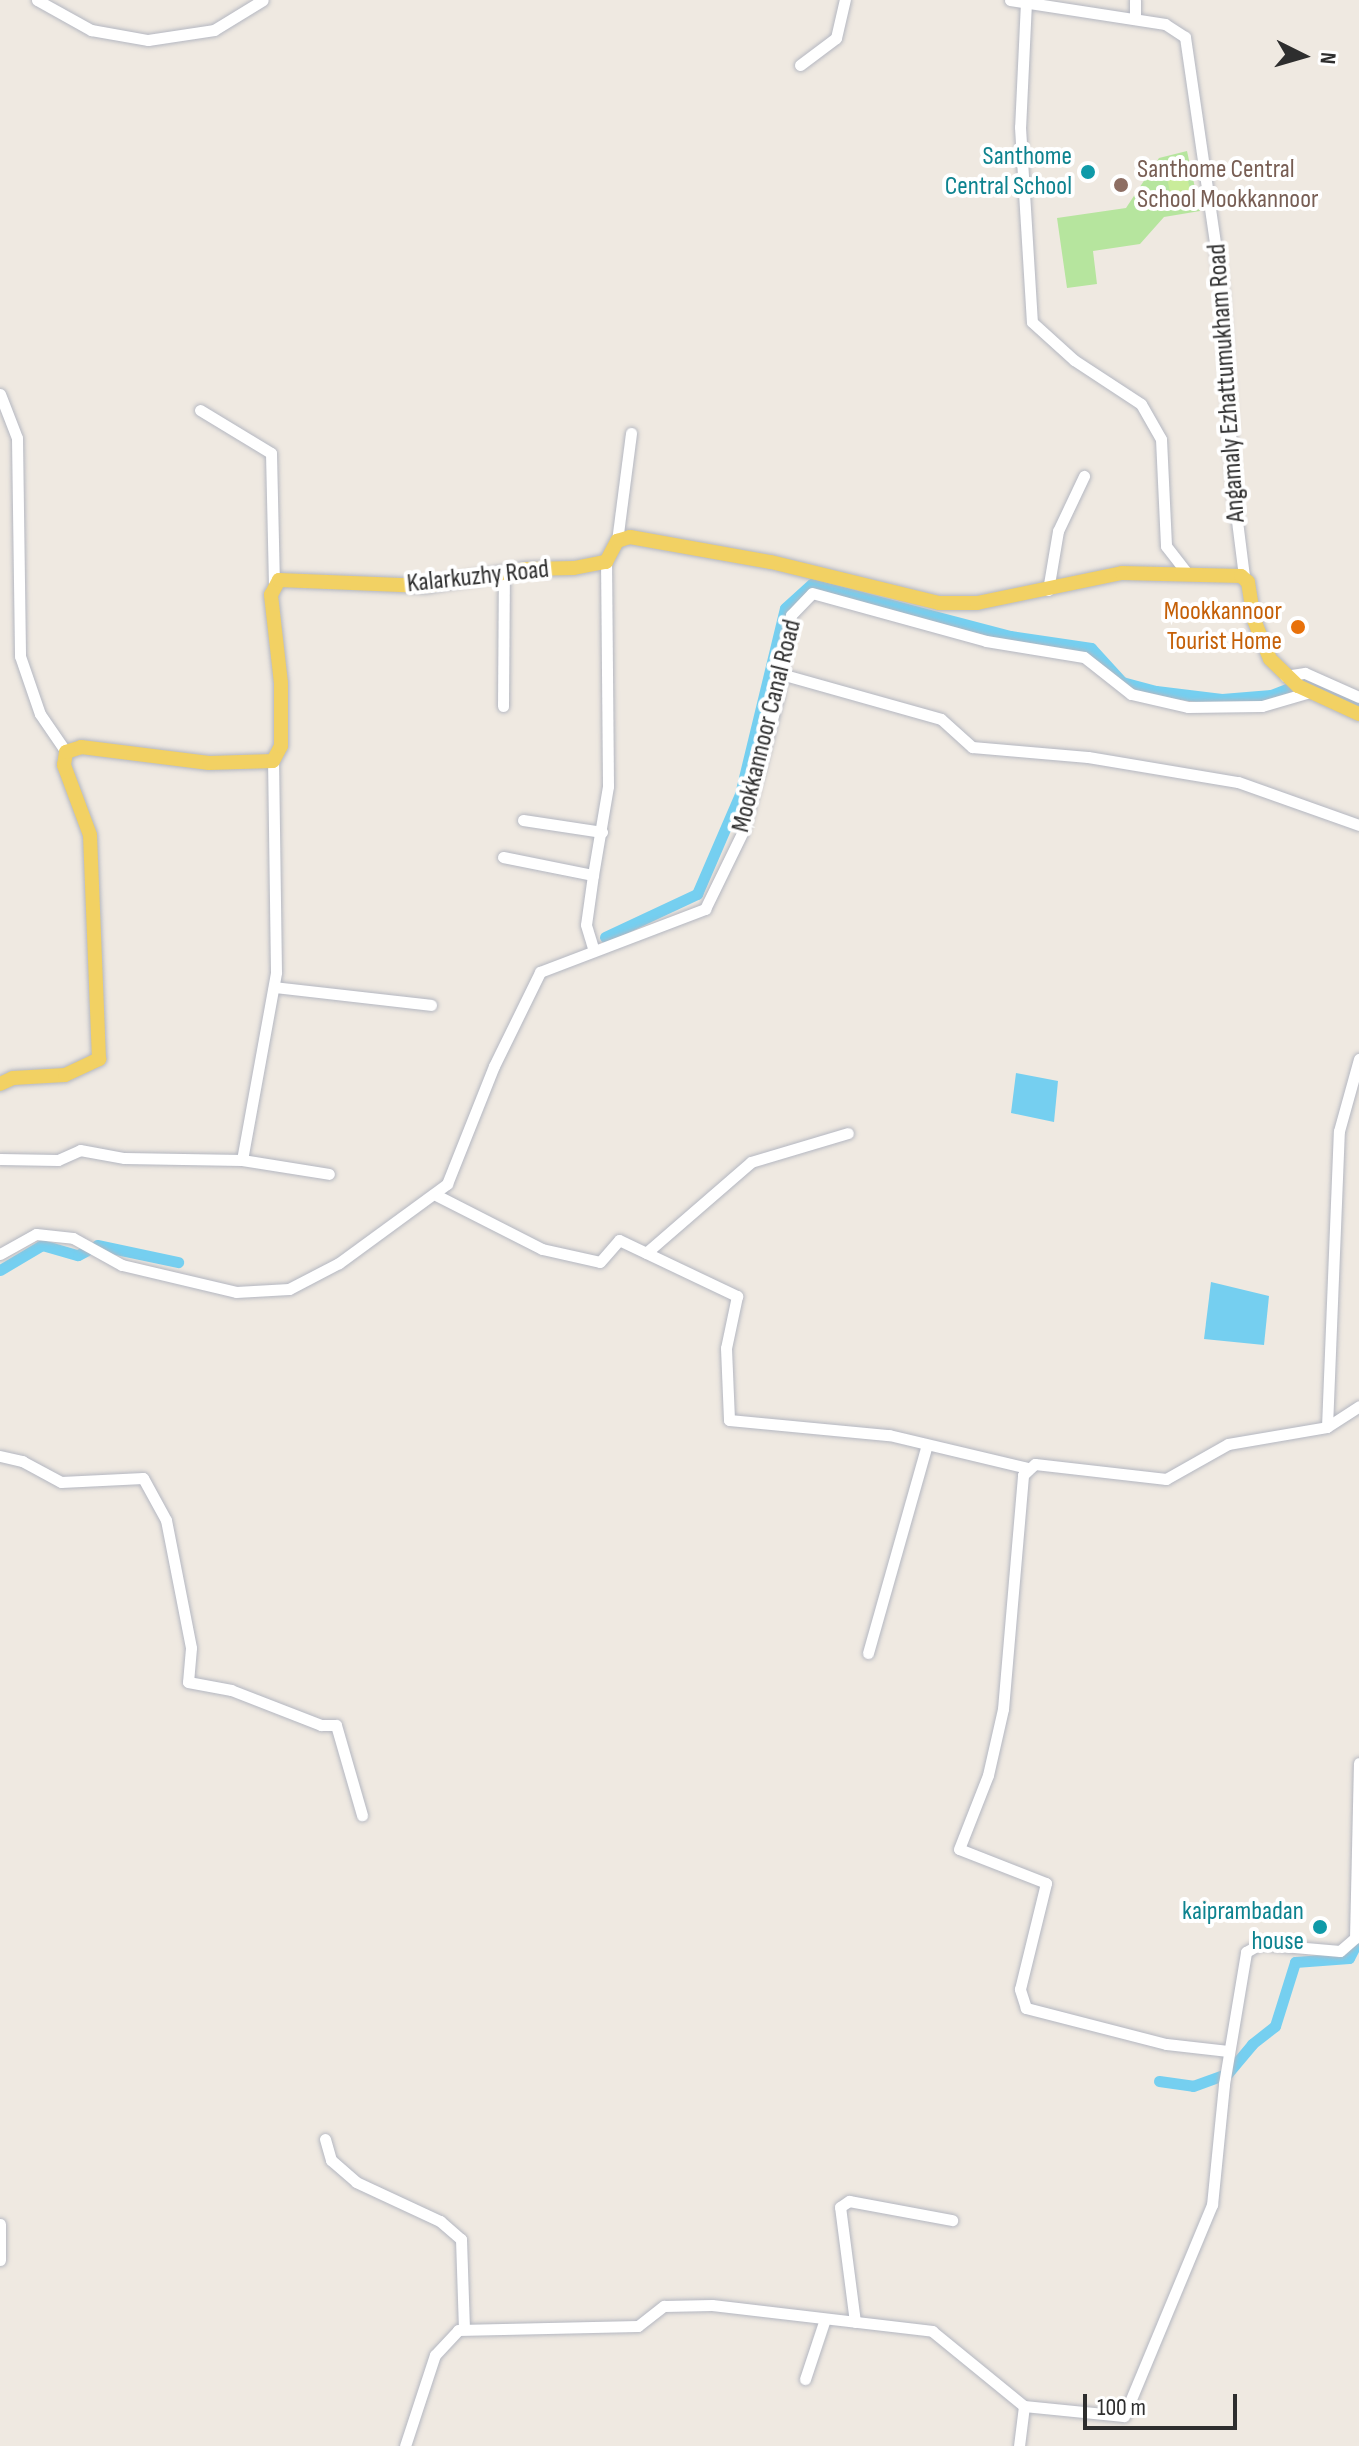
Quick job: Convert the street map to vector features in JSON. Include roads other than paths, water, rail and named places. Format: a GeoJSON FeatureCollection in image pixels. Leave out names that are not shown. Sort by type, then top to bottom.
{"type":"FeatureCollection","features":[{"type":"Feature","properties":{"kind":"main road"},"geometry":{"type":"LineString","coordinates":[[606,562],[617,541],[630,537],[771,562],[939,603],[977,603],[1122,573],[1244,576],[1263,645],[1297,684],[1359,714]]}},
{"type":"Feature","properties":{"kind":"main road","name":"Kalarkuzhy Road"},"geometry":{"type":"LineString","coordinates":[[274,583],[425,586],[606,562]]}},
{"type":"Feature","properties":{"kind":"main road"},"geometry":{"type":"LineString","coordinates":[[0,1084],[13,1078],[65,1075],[99,1059],[90,835],[64,765],[66,752],[81,747],[209,763],[273,761],[281,746],[281,683],[274,583]]}},
{"type":"Feature","properties":{"kind":"street"},"geometry":{"type":"LineString","coordinates":[[37,0],[91,30],[148,40],[214,30],[263,0]]}},
{"type":"Feature","properties":{"kind":"street"},"geometry":{"type":"LineString","coordinates":[[800,65],[836,38],[845,0]]}},
{"type":"Feature","properties":{"kind":"street","name":"Angamaly Ezhattumukham Road"},"geometry":{"type":"LineString","coordinates":[[1010,0],[1165,24],[1185,37],[1190,52],[1225,316],[1234,497],[1244,576]]}},
{"type":"Feature","properties":{"kind":"street"},"geometry":{"type":"LineString","coordinates":[[1135,0],[1135,19]]}},
{"type":"Feature","properties":{"kind":"street"},"geometry":{"type":"LineString","coordinates":[[1026,2],[1020,127],[1032,322],[1074,360],[1141,404],[1161,439],[1166,546],[1187,573]]}},
{"type":"Feature","properties":{"kind":"street"},"geometry":{"type":"LineString","coordinates":[[0,394],[17,438],[19,461],[20,656],[40,714],[66,752]]}},
{"type":"Feature","properties":{"kind":"street"},"geometry":{"type":"LineString","coordinates":[[200,410],[271,453],[274,583]]}},
{"type":"Feature","properties":{"kind":"street"},"geometry":{"type":"LineString","coordinates":[[617,541],[631,433]]}},
{"type":"Feature","properties":{"kind":"street"},"geometry":{"type":"LineString","coordinates":[[1048,590],[1058,531],[1084,476]]}},
{"type":"Feature","properties":{"kind":"street"},"geometry":{"type":"LineString","coordinates":[[594,951],[586,925],[608,786],[606,562]]}},
{"type":"Feature","properties":{"kind":"street"},"geometry":{"type":"LineString","coordinates":[[503,706],[504,574]]}},
{"type":"Feature","properties":{"kind":"street","name":"Mookkannoor Canal Road"},"geometry":{"type":"LineString","coordinates":[[0,1254],[36,1234],[73,1238],[122,1265],[167,1277],[236,1292],[289,1289],[339,1263],[447,1184],[460,1158],[494,1066],[540,972],[705,909],[743,831],[781,674],[791,615],[812,593],[986,641],[1084,657],[1131,694],[1188,707],[1262,706],[1297,684]]}},
{"type":"Feature","properties":{"kind":"street"},"geometry":{"type":"LineString","coordinates":[[1297,684],[1305,673],[1359,697]]}},
{"type":"Feature","properties":{"kind":"street"},"geometry":{"type":"LineString","coordinates":[[781,674],[941,719],[972,747],[1088,757],[1238,782],[1359,825]]}},
{"type":"Feature","properties":{"kind":"street"},"geometry":{"type":"LineString","coordinates":[[242,1160],[274,987],[273,761]]}},
{"type":"Feature","properties":{"kind":"street"},"geometry":{"type":"LineString","coordinates":[[523,820],[602,832]]}},
{"type":"Feature","properties":{"kind":"street"},"geometry":{"type":"LineString","coordinates":[[503,857],[593,875]]}},
{"type":"Feature","properties":{"kind":"street"},"geometry":{"type":"LineString","coordinates":[[274,987],[431,1005]]}},
{"type":"Feature","properties":{"kind":"street"},"geometry":{"type":"LineString","coordinates":[[1327,1427],[1339,1131],[1359,1059]]}},
{"type":"Feature","properties":{"kind":"street"},"geometry":{"type":"LineString","coordinates":[[646,1253],[751,1162],[848,1133]]}},
{"type":"Feature","properties":{"kind":"street"},"geometry":{"type":"LineString","coordinates":[[0,1159],[58,1160],[80,1150],[124,1158],[242,1160],[329,1174]]}},
{"type":"Feature","properties":{"kind":"street"},"geometry":{"type":"LineString","coordinates":[[434,1194],[542,1249],[600,1262],[619,1240],[737,1296],[726,1348],[729,1420],[889,1435],[1027,1468],[1035,1464],[1166,1479],[1228,1444],[1327,1427],[1359,1406]]}},
{"type":"Feature","properties":{"kind":"street"},"geometry":{"type":"LineString","coordinates":[[868,1653],[927,1445]]}},
{"type":"Feature","properties":{"kind":"street"},"geometry":{"type":"LineString","coordinates":[[0,1456],[22,1461],[61,1482],[143,1478],[166,1520],[191,1648],[188,1682],[231,1690],[321,1725],[336,1725],[362,1815]]}},
{"type":"Feature","properties":{"kind":"street"},"geometry":{"type":"LineString","coordinates":[[1027,1468],[1003,1709],[988,1775],[959,1849],[1046,1883],[1020,1989],[1026,2008],[1228,2057]]}},
{"type":"Feature","properties":{"kind":"street"},"geometry":{"type":"LineString","coordinates":[[1359,1763],[1355,1938],[1359,1951]]}},
{"type":"Feature","properties":{"kind":"street"},"geometry":{"type":"LineString","coordinates":[[405,2446],[435,2355],[464,2329],[638,2326],[664,2306],[712,2305],[932,2331],[1024,2406],[1124,2416],[1212,2205],[1224,2084],[1249,1947],[1340,1951],[1355,1938]]}},
{"type":"Feature","properties":{"kind":"street"},"geometry":{"type":"LineString","coordinates":[[325,2139],[331,2160],[356,2182],[440,2221],[461,2239],[464,2329]]}},
{"type":"Feature","properties":{"kind":"street"},"geometry":{"type":"LineString","coordinates":[[855,2322],[840,2207],[849,2201],[952,2220]]}},
{"type":"Feature","properties":{"kind":"street"},"geometry":{"type":"LineString","coordinates":[[0,2224],[0,2260]]}},
{"type":"Feature","properties":{"kind":"street"},"geometry":{"type":"LineString","coordinates":[[805,2379],[825,2319]]}},
{"type":"Feature","properties":{"kind":"street"},"geometry":{"type":"LineString","coordinates":[[1019,2446],[1024,2406]]}},
{"type":"Feature","properties":{"kind":"water"},"geometry":{"type":"Polygon","coordinates":[[[1016,1073],[1058,1081],[1054,1122],[1011,1113],[1016,1073]]]}},
{"type":"Feature","properties":{"kind":"water"},"geometry":{"type":"Polygon","coordinates":[[[1211,1282],[1269,1296],[1264,1345],[1204,1339],[1211,1282]]]}},
{"type":"Feature","properties":{"kind":"waterway"},"geometry":{"type":"LineString","coordinates":[[605,937],[697,894],[740,794],[785,608],[812,584],[1010,636],[1091,648],[1122,682],[1156,691],[1222,699],[1271,695],[1297,685]]}},
{"type":"Feature","properties":{"kind":"waterway"},"geometry":{"type":"LineString","coordinates":[[1298,685],[1307,681],[1359,704]]}},
{"type":"Feature","properties":{"kind":"waterway"},"geometry":{"type":"LineString","coordinates":[[0,1270],[42,1245],[78,1255],[86,1251]]}},
{"type":"Feature","properties":{"kind":"waterway"},"geometry":{"type":"LineString","coordinates":[[97,1245],[178,1262]]}},
{"type":"Feature","properties":{"kind":"waterway"},"geometry":{"type":"LineString","coordinates":[[1159,2081],[1193,2086],[1228,2073],[1252,2044],[1275,2026],[1295,1962],[1349,1958],[1359,1938]]}},
{"type":"Feature","properties":{"kind":"place","name":"Santhome Central School"},"geometry":{"type":"Point","coordinates":[1088,172]}},
{"type":"Feature","properties":{"kind":"place","name":"Santhome Central School Mookkannoor"},"geometry":{"type":"Point","coordinates":[1121,185]}},
{"type":"Feature","properties":{"kind":"place","name":"Mookkannoor Tourist Home"},"geometry":{"type":"Point","coordinates":[1298,627]}},
{"type":"Feature","properties":{"kind":"place","name":"kaiprambadan house"},"geometry":{"type":"Point","coordinates":[1320,1927]}}]}
